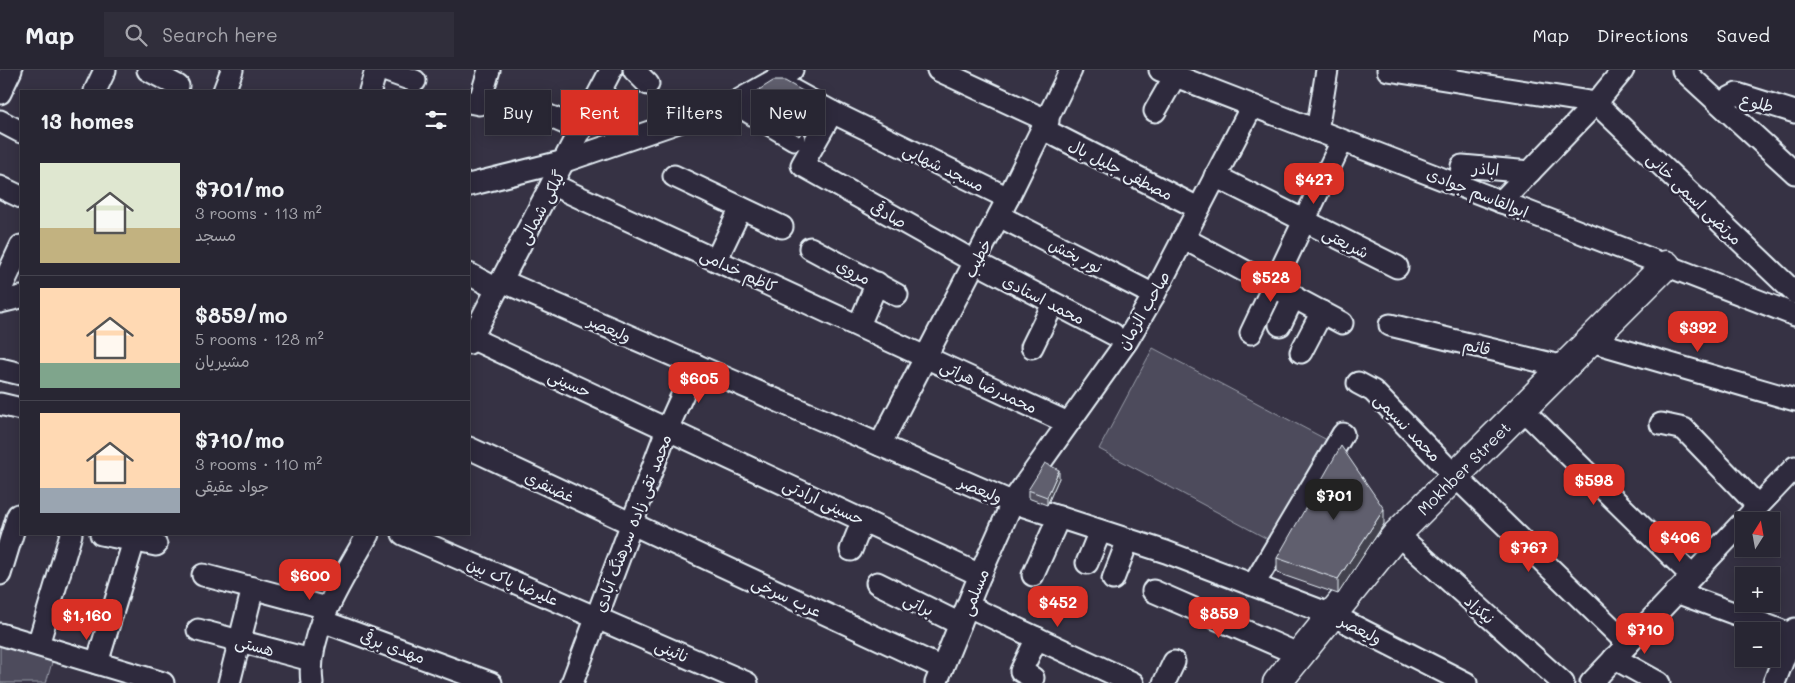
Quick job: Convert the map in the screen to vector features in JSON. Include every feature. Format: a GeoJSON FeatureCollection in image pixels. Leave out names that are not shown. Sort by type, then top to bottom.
{"type":"FeatureCollection","features":[{"type":"Feature","properties":{"kind":"main road","name":"Mokhber Street"},"geometry":{"type":"LineString","coordinates":[[1277,683],[1397,534],[1666,266]]}},
{"type":"Feature","properties":{"kind":"street"},"geometry":{"type":"LineString","coordinates":[[0,93],[11,70]]}},
{"type":"Feature","properties":{"kind":"street"},"geometry":{"type":"LineString","coordinates":[[95,90],[104,70]]}},
{"type":"Feature","properties":{"kind":"street"},"geometry":{"type":"LineString","coordinates":[[148,70],[178,86]]}},
{"type":"Feature","properties":{"kind":"street"},"geometry":{"type":"LineString","coordinates":[[224,90],[232,70]]}},
{"type":"Feature","properties":{"kind":"street"},"geometry":{"type":"LineString","coordinates":[[370,90],[376,70]]}},
{"type":"Feature","properties":{"kind":"street"},"geometry":{"type":"LineString","coordinates":[[384,70],[415,81]]}},
{"type":"Feature","properties":{"kind":"street"},"geometry":{"type":"LineString","coordinates":[[470,102],[479,104],[489,70]]}},
{"type":"Feature","properties":{"kind":"street","name":"گيلکی شمالی"},"geometry":{"type":"LineString","coordinates":[[601,90],[611,70]]}},
{"type":"Feature","properties":{"kind":"street","name":"مصطفی جلیل بال"},"geometry":{"type":"LineString","coordinates":[[938,70],[1045,125],[1198,208]]}},
{"type":"Feature","properties":{"kind":"street","name":"خطیب"},"geometry":{"type":"LineString","coordinates":[[880,445],[1004,207],[1071,70]]}},
{"type":"Feature","properties":{"kind":"street"},"geometry":{"type":"LineString","coordinates":[[1317,131],[1327,70]]}},
{"type":"Feature","properties":{"kind":"street"},"geometry":{"type":"LineString","coordinates":[[1388,70],[1596,102]]}},
{"type":"Feature","properties":{"kind":"street"},"geometry":{"type":"LineString","coordinates":[[1501,202],[1596,102],[1622,70]]}},
{"type":"Feature","properties":{"kind":"street"},"geometry":{"type":"LineString","coordinates":[[1683,70],[1795,173]]}},
{"type":"Feature","properties":{"kind":"street"},"geometry":{"type":"LineString","coordinates":[[1154,111],[1168,73]]}},
{"type":"Feature","properties":{"kind":"street","name":"ابوالقاسم جوادی"},"geometry":{"type":"LineString","coordinates":[[1168,73],[1342,141],[1460,184],[1501,202],[1795,315]]}},
{"type":"Feature","properties":{"kind":"street"},"geometry":{"type":"LineString","coordinates":[[741,99],[783,75]]}},
{"type":"Feature","properties":{"kind":"street","name":"مسجد شهابی"},"geometry":{"type":"LineString","coordinates":[[783,75],[832,112],[1004,207]]}},
{"type":"Feature","properties":{"kind":"street","name":"طلوع"},"geometry":{"type":"LineString","coordinates":[[1720,103],[1737,94],[1795,112]]}},
{"type":"Feature","properties":{"kind":"street","name":"مرتضی اسمی خانی"},"geometry":{"type":"LineString","coordinates":[[1596,102],[1795,293]]}},
{"type":"Feature","properties":{"kind":"street","name":"صاحب الزمان"},"geometry":{"type":"LineString","coordinates":[[1013,501],[1060,419],[1128,341],[1154,295],[1214,176],[1252,106]]}},
{"type":"Feature","properties":{"kind":"street"},"geometry":{"type":"LineString","coordinates":[[741,107],[794,139]]}},
{"type":"Feature","properties":{"kind":"street","name":"صادقی"},"geometry":{"type":"LineString","coordinates":[[832,112],[802,165],[975,262]]}},
{"type":"Feature","properties":{"kind":"street"},"geometry":{"type":"LineString","coordinates":[[0,121],[20,131]]}},
{"type":"Feature","properties":{"kind":"street"},"geometry":{"type":"LineString","coordinates":[[470,185],[565,161],[648,133]]}},
{"type":"Feature","properties":{"kind":"street","name":"گيلکی شمالی"},"geometry":{"type":"LineString","coordinates":[[470,341],[578,135]]}},
{"type":"Feature","properties":{"kind":"street"},"geometry":{"type":"LineString","coordinates":[[1251,334],[1306,222],[1342,141]]}},
{"type":"Feature","properties":{"kind":"street","name":"اباذر"},"geometry":{"type":"LineString","coordinates":[[1460,184],[1462,166],[1530,172]]}},
{"type":"Feature","properties":{"kind":"street"},"geometry":{"type":"LineString","coordinates":[[674,176],[782,227]]}},
{"type":"Feature","properties":{"kind":"street","name":"شریعتی"},"geometry":{"type":"LineString","coordinates":[[1214,176],[1397,267]]}},
{"type":"Feature","properties":{"kind":"street","name":"کاظم خدامی"},"geometry":{"type":"LineString","coordinates":[[553,185],[926,356]]}},
{"type":"Feature","properties":{"kind":"street"},"geometry":{"type":"LineString","coordinates":[[0,187],[20,197]]}},
{"type":"Feature","properties":{"kind":"street","name":"نور بخش"},"geometry":{"type":"LineString","coordinates":[[1004,207],[1154,295]]}},
{"type":"Feature","properties":{"kind":"street"},"geometry":{"type":"LineString","coordinates":[[716,260],[741,208]]}},
{"type":"Feature","properties":{"kind":"street"},"geometry":{"type":"LineString","coordinates":[[1183,238],[1342,322]]}},
{"type":"Feature","properties":{"kind":"street"},"geometry":{"type":"LineString","coordinates":[[0,291],[20,248]]}},
{"type":"Feature","properties":{"kind":"street","name":"مروی"},"geometry":{"type":"LineString","coordinates":[[810,248],[897,295]]}},
{"type":"Feature","properties":{"kind":"street","name":"محمد استادی"},"geometry":{"type":"LineString","coordinates":[[975,262],[1114,334]]}},
{"type":"Feature","properties":{"kind":"street","name":"ولیعصر"},"geometry":{"type":"LineString","coordinates":[[470,274],[696,365],[1013,501],[1254,584],[1332,615],[1466,683]]}},
{"type":"Feature","properties":{"kind":"street"},"geometry":{"type":"LineString","coordinates":[[859,325],[876,284]]}},
{"type":"Feature","properties":{"kind":"street"},"geometry":{"type":"LineString","coordinates":[[1280,326],[1294,296]]}},
{"type":"Feature","properties":{"kind":"street"},"geometry":{"type":"LineString","coordinates":[[0,302],[20,297]]}},
{"type":"Feature","properties":{"kind":"street"},"geometry":{"type":"LineString","coordinates":[[1032,347],[1054,304]]}},
{"type":"Feature","properties":{"kind":"street"},"geometry":{"type":"LineString","coordinates":[[1301,352],[1322,312]]}},
{"type":"Feature","properties":{"kind":"street","name":"قائم"},"geometry":{"type":"LineString","coordinates":[[1390,325],[1564,367]]}},
{"type":"Feature","properties":{"kind":"street","name":"حسینی"},"geometry":{"type":"LineString","coordinates":[[470,341],[668,428]]}},
{"type":"Feature","properties":{"kind":"street"},"geometry":{"type":"LineString","coordinates":[[1591,341],[1795,400]]}},
{"type":"Feature","properties":{"kind":"street","name":"محمدرضا هراتی"},"geometry":{"type":"LineString","coordinates":[[926,356],[1060,419]]}},
{"type":"Feature","properties":{"kind":"street","name":"محمد تقی زاده سرهنگ آبادی"},"geometry":{"type":"LineString","coordinates":[[572,683],[668,428],[696,365]]}},
{"type":"Feature","properties":{"kind":"street"},"geometry":{"type":"LineString","coordinates":[[0,369],[20,374]]}},
{"type":"Feature","properties":{"kind":"street","name":"محمد نسیمی"},"geometry":{"type":"LineString","coordinates":[[1358,382],[1373,391],[1621,651],[1659,683]]}},
{"type":"Feature","properties":{"kind":"street"},"geometry":{"type":"LineString","coordinates":[[0,404],[20,409]]}},
{"type":"Feature","properties":{"kind":"street"},"geometry":{"type":"LineString","coordinates":[[1522,409],[1692,576]]}},
{"type":"Feature","properties":{"kind":"street"},"geometry":{"type":"LineString","coordinates":[[1661,424],[1684,429],[1758,506]]}},
{"type":"Feature","properties":{"kind":"street","name":"حسینی ارادتی"},"geometry":{"type":"LineString","coordinates":[[668,428],[980,574]]}},
{"type":"Feature","properties":{"kind":"street"},"geometry":{"type":"LineString","coordinates":[[1254,584],[1343,434]]}},
{"type":"Feature","properties":{"kind":"street","name":"غضنفری"},"geometry":{"type":"LineString","coordinates":[[470,448],[632,524]]}},
{"type":"Feature","properties":{"kind":"street"},"geometry":{"type":"LineString","coordinates":[[1591,683],[1795,467]]}},
{"type":"Feature","properties":{"kind":"street","name":"مسلمی"},"geometry":{"type":"LineString","coordinates":[[939,675],[980,574],[1013,501]]}},
{"type":"Feature","properties":{"kind":"street"},"geometry":{"type":"LineString","coordinates":[[0,574],[20,515]]}},
{"type":"Feature","properties":{"kind":"street"},"geometry":{"type":"LineString","coordinates":[[1033,575],[1059,517]]}},
{"type":"Feature","properties":{"kind":"street"},"geometry":{"type":"LineString","coordinates":[[851,550],[863,520]]}},
{"type":"Feature","properties":{"kind":"street","name":"عرب سرخی"},"geometry":{"type":"LineString","coordinates":[[632,524],[939,675]]}},
{"type":"Feature","properties":{"kind":"street"},"geometry":{"type":"LineString","coordinates":[[1088,563],[1100,531]]}},
{"type":"Feature","properties":{"kind":"street","name":"نیکزاد"},"geometry":{"type":"LineString","coordinates":[[1397,534],[1563,683]]}},
{"type":"Feature","properties":{"kind":"street"},"geometry":{"type":"LineString","coordinates":[[38,645],[71,535]]}},
{"type":"Feature","properties":{"kind":"street"},"geometry":{"type":"LineString","coordinates":[[106,535],[156,545]]}},
{"type":"Feature","properties":{"kind":"street"},"geometry":{"type":"LineString","coordinates":[[312,683],[311,660],[324,615],[367,535]]}},
{"type":"Feature","properties":{"kind":"street","name":"علیرضا پاک بین"},"geometry":{"type":"LineString","coordinates":[[405,535],[596,617]]}},
{"type":"Feature","properties":{"kind":"street"},"geometry":{"type":"LineString","coordinates":[[1113,579],[1128,540]]}},
{"type":"Feature","properties":{"kind":"street"},"geometry":{"type":"LineString","coordinates":[[106,671],[134,541]]}},
{"type":"Feature","properties":{"kind":"street","name":"مهدی برقی"},"geometry":{"type":"LineString","coordinates":[[203,575],[253,588],[491,683]]}},
{"type":"Feature","properties":{"kind":"street","name":"براتی"},"geometry":{"type":"LineString","coordinates":[[877,583],[964,615],[1037,638],[1134,683]]}},
{"type":"Feature","properties":{"kind":"street"},"geometry":{"type":"LineString","coordinates":[[228,683],[253,588]]}},
{"type":"Feature","properties":{"kind":"street"},"geometry":{"type":"LineString","coordinates":[[1153,591],[1300,655]]}},
{"type":"Feature","properties":{"kind":"street"},"geometry":{"type":"LineString","coordinates":[[1676,592],[1793,640],[1774,683]]}},
{"type":"Feature","properties":{"kind":"street","name":"نائینی"},"geometry":{"type":"LineString","coordinates":[[596,617],[747,683]]}},
{"type":"Feature","properties":{"kind":"street","name":"هستی"},"geometry":{"type":"LineString","coordinates":[[198,630],[311,660]]}},
{"type":"Feature","properties":{"kind":"street"},"geometry":{"type":"LineString","coordinates":[[0,634],[38,645],[106,671],[163,683]]}},
{"type":"Feature","properties":{"kind":"street"},"geometry":{"type":"LineString","coordinates":[[1033,678],[1022,671],[1037,638]]}},
{"type":"Feature","properties":{"kind":"street"},"geometry":{"type":"LineString","coordinates":[[1164,683],[1174,662]]}},
{"type":"Feature","properties":{"kind":"shaded area"},"geometry":{"type":"Polygon","coordinates":[[[1153,348],[1329,441],[1275,543],[1099,449],[1153,348]]]}},
{"type":"Feature","properties":{"kind":"shaded area"},"geometry":{"type":"Polygon","coordinates":[[[0,643],[53,659],[46,683],[0,683],[0,643]]]}},
{"type":"Feature","properties":{"kind":"building"},"geometry":{"type":"Polygon","coordinates":[[[773,81],[785,81],[801,90],[759,90],[773,81]]]}},
{"type":"Feature","properties":{"kind":"building"},"geometry":{"type":"Polygon","coordinates":[[[1341,446],[1384,509],[1338,579],[1277,558],[1341,446]]]}},
{"type":"Feature","properties":{"kind":"building"},"geometry":{"type":"Polygon","coordinates":[[[1045,463],[1059,470],[1047,497],[1028,490],[1045,463]]]}}]}
